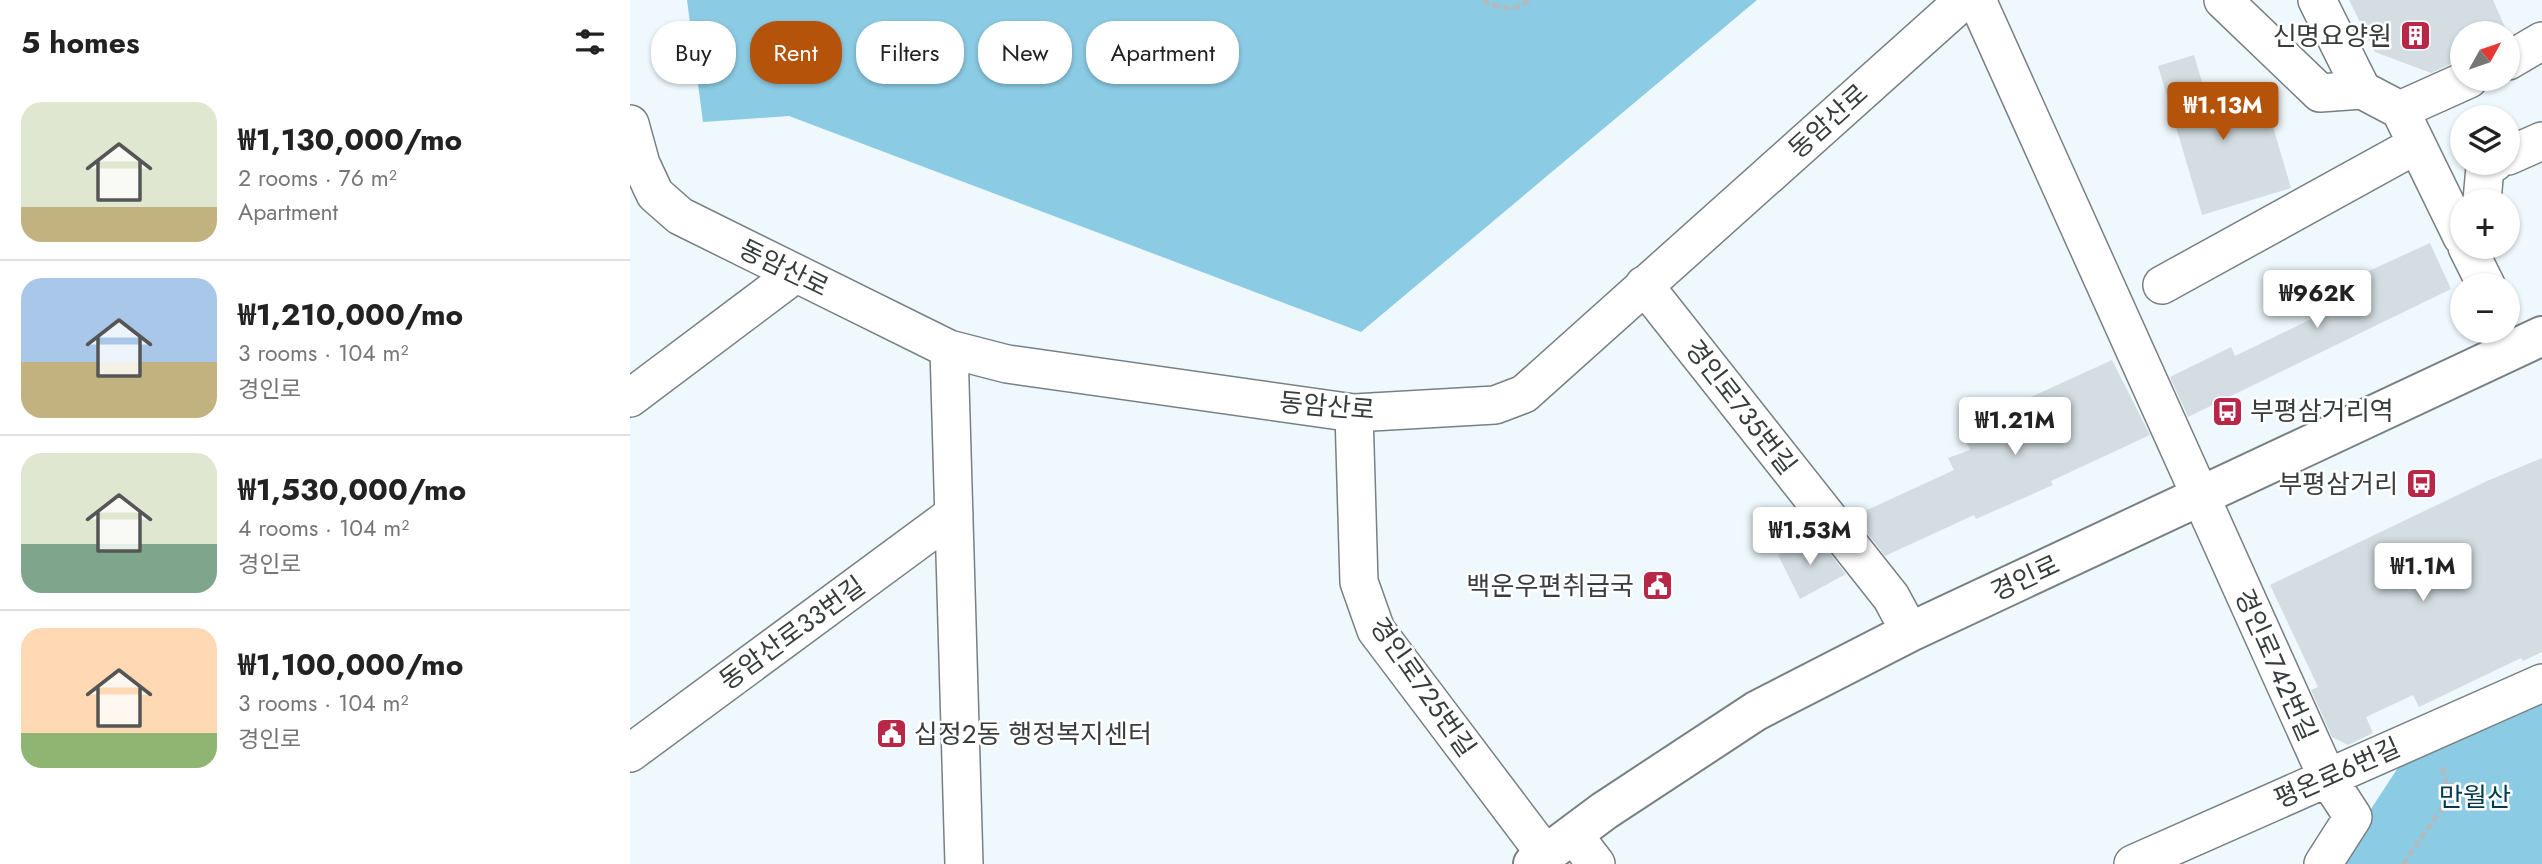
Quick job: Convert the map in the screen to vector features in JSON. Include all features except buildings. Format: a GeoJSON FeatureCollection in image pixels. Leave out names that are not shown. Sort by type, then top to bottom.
{"type":"FeatureCollection","features":[{"type":"Feature","properties":{"kind":"main road","name":"경인로"},"geometry":{"type":"LineString","coordinates":[[1551,851],[1756,711],[1910,632],[2201,496],[2522,338]]}},
{"type":"Feature","properties":{"kind":"lane","name":"동암산로"},"geometry":{"type":"LineString","coordinates":[[630,124],[640,164],[655,194],[680,216],[949,349],[1007,364],[1354,413],[1495,405],[1524,394],[1964,0]]}},
{"type":"Feature","properties":{"kind":"lane"},"geometry":{"type":"LineString","coordinates":[[1977,0],[2201,496]]}},
{"type":"Feature","properties":{"kind":"lane"},"geometry":{"type":"LineString","coordinates":[[2223,0],[2320,93],[2362,90],[2400,110],[2450,210]]}},
{"type":"Feature","properties":{"kind":"lane"},"geometry":{"type":"LineString","coordinates":[[2317,0],[2362,90]]}},
{"type":"Feature","properties":{"kind":"lane"},"geometry":{"type":"LineString","coordinates":[[2520,54],[2542,41]]}},
{"type":"Feature","properties":{"kind":"lane"},"geometry":{"type":"LineString","coordinates":[[2400,110],[2450,88]]}},
{"type":"Feature","properties":{"kind":"lane"},"geometry":{"type":"LineString","coordinates":[[2520,151],[2542,141]]}},
{"type":"Feature","properties":{"kind":"lane"},"geometry":{"type":"LineString","coordinates":[[2162,285],[2416,145]]}},
{"type":"Feature","properties":{"kind":"lane"},"geometry":{"type":"LineString","coordinates":[[630,398],[796,274]]}},
{"type":"Feature","properties":{"kind":"lane","name":"경인로735번길"},"geometry":{"type":"LineString","coordinates":[[1644,285],[1891,597],[1910,632]]}},
{"type":"Feature","properties":{"kind":"lane"},"geometry":{"type":"LineString","coordinates":[[949,349],[964,864]]}},
{"type":"Feature","properties":{"kind":"lane","name":"경인로725번길"},"geometry":{"type":"LineString","coordinates":[[1354,413],[1359,582],[1376,630],[1551,851],[1596,864]]}},
{"type":"Feature","properties":{"kind":"lane","name":"경인로742번길"},"geometry":{"type":"LineString","coordinates":[[2201,496],[2327,777],[2353,817],[2323,864]]}},
{"type":"Feature","properties":{"kind":"lane","name":"동암산로33번길"},"geometry":{"type":"LineString","coordinates":[[630,753],[954,514]]}},
{"type":"Feature","properties":{"kind":"lane","name":"평온로6번길"},"geometry":{"type":"LineString","coordinates":[[2133,864],[2542,683]]}},
{"type":"Feature","properties":{"kind":"path"},"geometry":{"type":"LineString","coordinates":[[1484,0],[1488,4],[1513,9],[1530,0]]}},
{"type":"Feature","properties":{"kind":"path"},"geometry":{"type":"LineString","coordinates":[[2403,864],[2450,797],[2433,731]]}},
{"type":"Feature","properties":{"kind":"green space"},"geometry":{"type":"Polygon","coordinates":[[[687,0],[1757,0],[1361,332],[789,116],[703,122],[698,84],[736,84],[736,21],[690,21],[687,0]]]}},
{"type":"Feature","properties":{"kind":"green space","name":"만월산"},"geometry":{"type":"Polygon","coordinates":[[[2542,689],[2542,864],[2335,864],[2405,757],[2542,689]]]}},
{"type":"Feature","properties":{"kind":"place","name":"신명요양원"},"geometry":{"type":"Point","coordinates":[2415,36]}},
{"type":"Feature","properties":{"kind":"place","name":"부평삼거리역"},"geometry":{"type":"Point","coordinates":[2227,411]}},
{"type":"Feature","properties":{"kind":"place","name":"부평삼거리"},"geometry":{"type":"Point","coordinates":[2421,484]}},
{"type":"Feature","properties":{"kind":"place","name":"백운우편취급국"},"geometry":{"type":"Point","coordinates":[1657,586]}},
{"type":"Feature","properties":{"kind":"place","name":"십정2동 행정복지센터"},"geometry":{"type":"Point","coordinates":[891,734]}}]}
